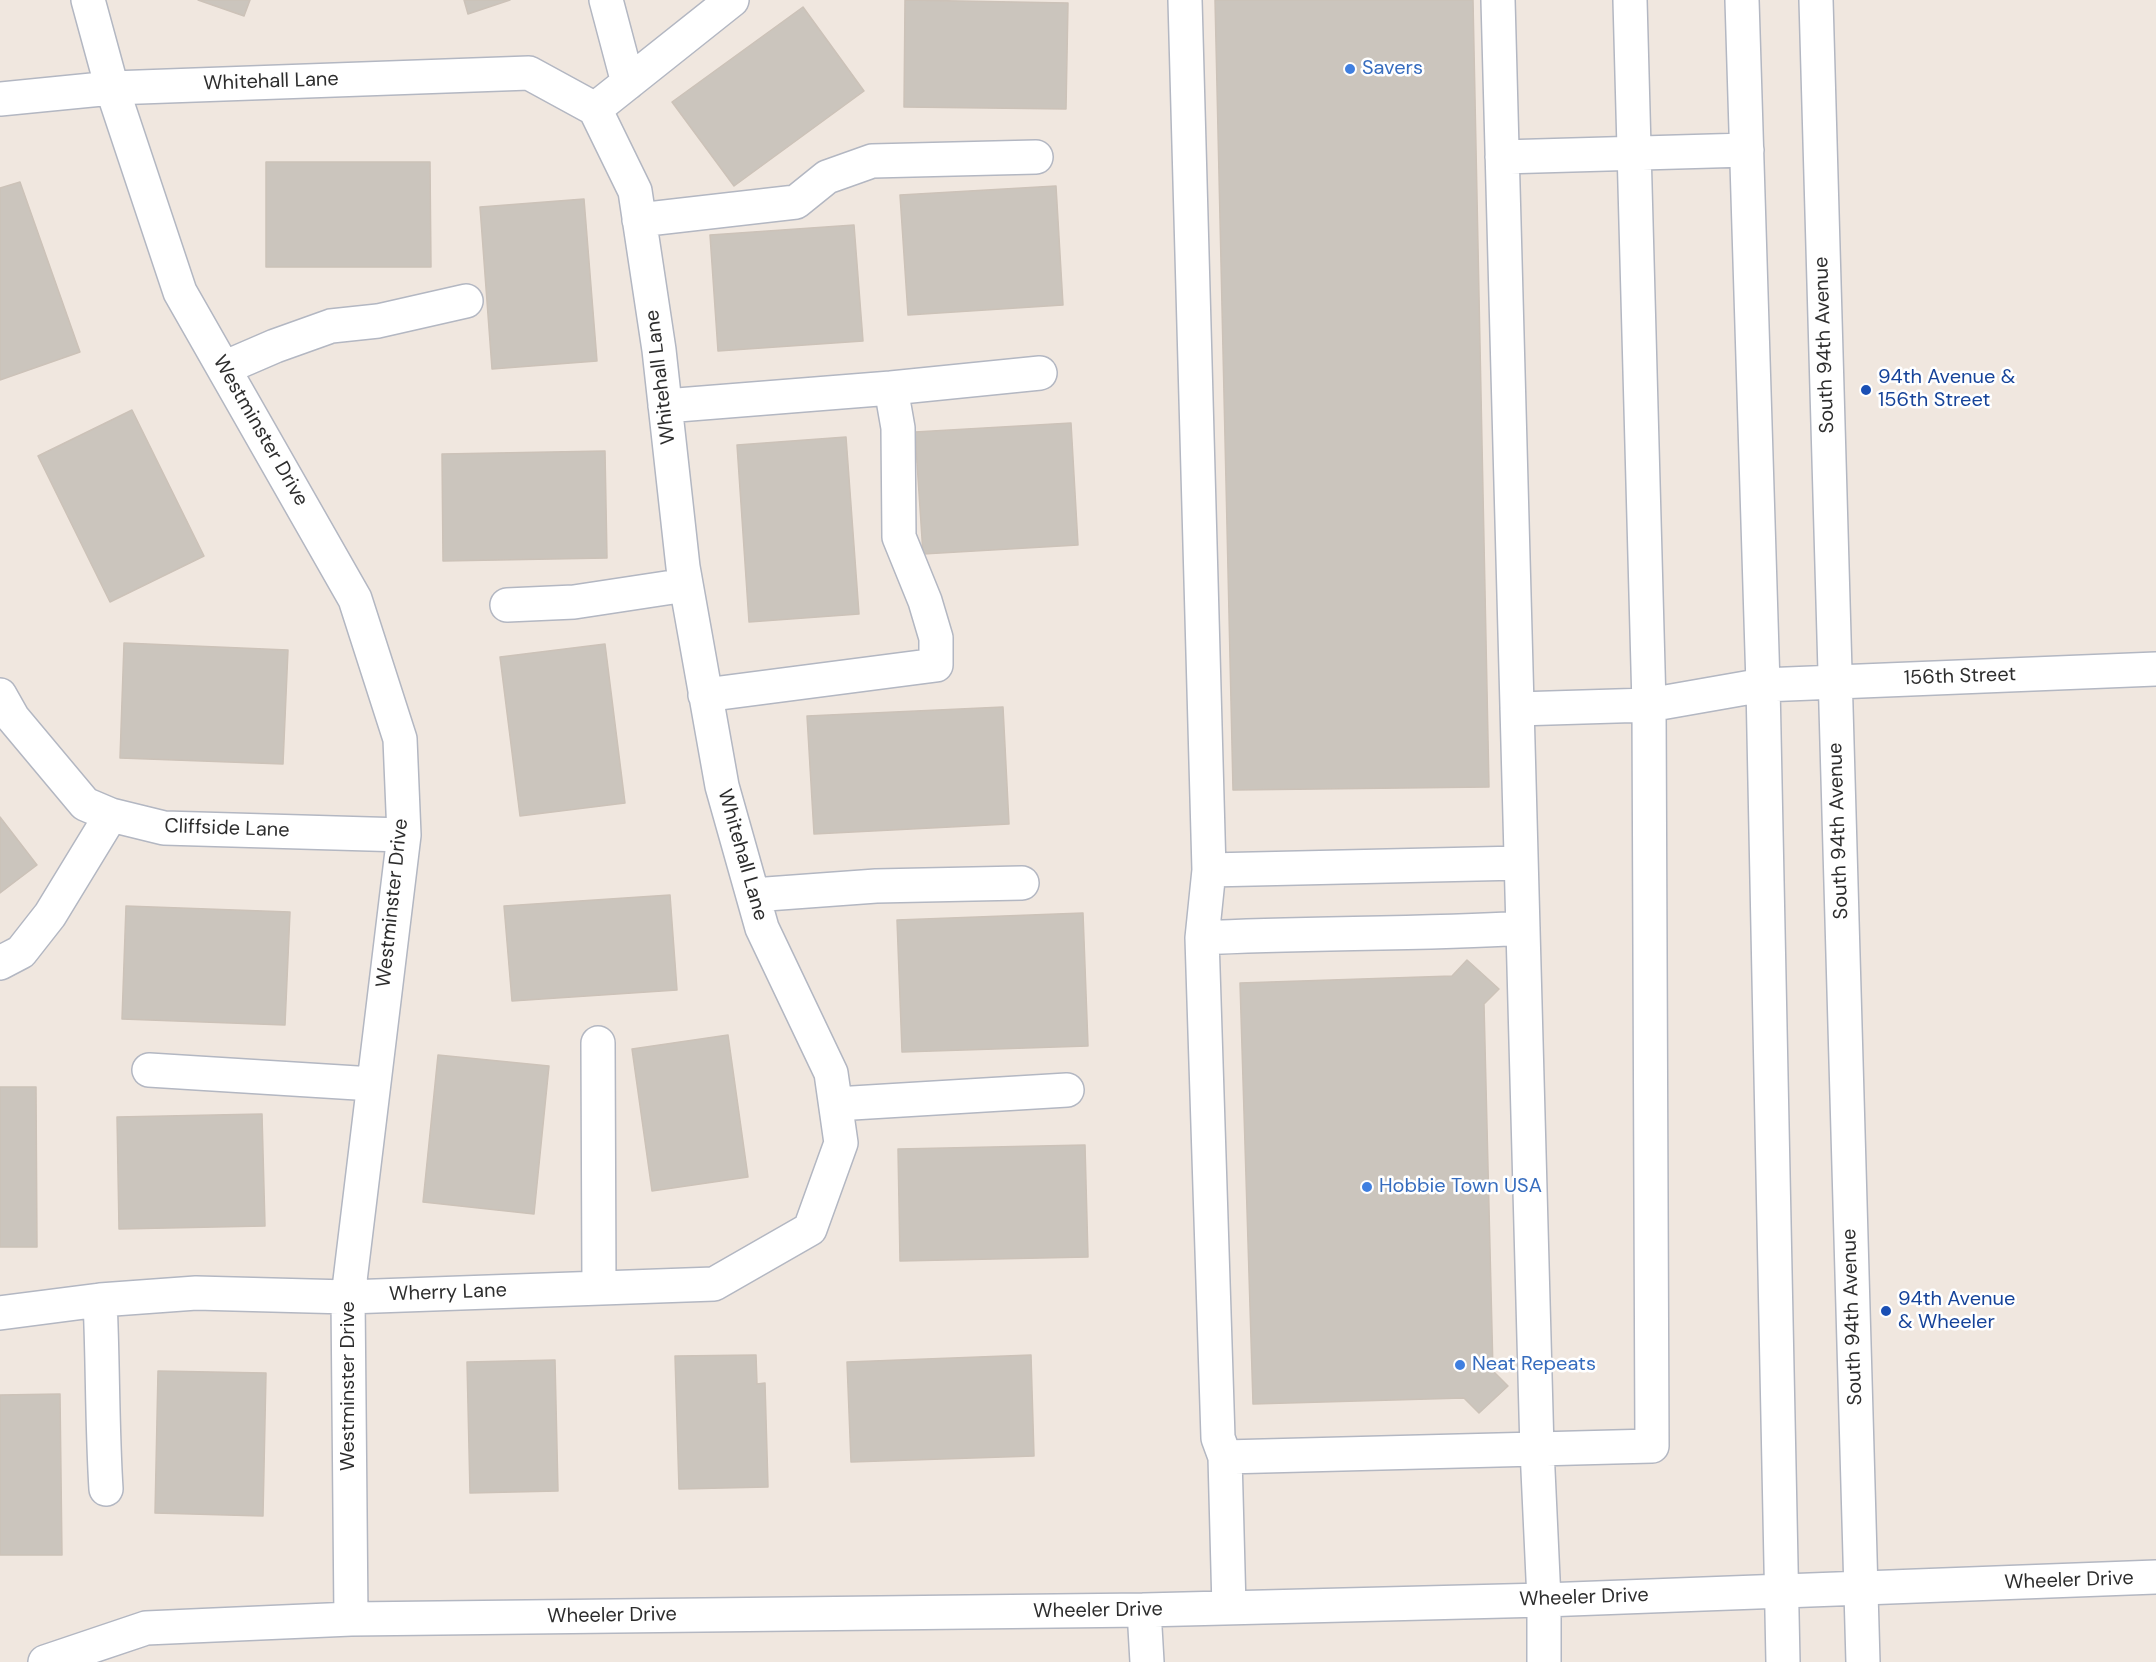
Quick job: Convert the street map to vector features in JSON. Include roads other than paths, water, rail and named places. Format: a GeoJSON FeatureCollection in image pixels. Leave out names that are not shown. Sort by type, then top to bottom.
{"type":"FeatureCollection","features":[{"type":"Feature","properties":{"kind":"street","name":"Westminster Drive"},"geometry":{"type":"LineString","coordinates":[[88,0],[112,88],[180,292],[356,599],[400,739],[404,835],[348,1297],[351,1619]]}},
{"type":"Feature","properties":{"kind":"street"},"geometry":{"type":"LineString","coordinates":[[606,0],[628,83]]}},
{"type":"Feature","properties":{"kind":"street"},"geometry":{"type":"LineString","coordinates":[[595,109],[732,0]]}},
{"type":"Feature","properties":{"kind":"street"},"geometry":{"type":"LineString","coordinates":[[1185,0],[1209,870],[1202,938],[1218,1438],[1225,1457],[1229,1608]]}},
{"type":"Feature","properties":{"kind":"street"},"geometry":{"type":"LineString","coordinates":[[1498,0],[1544,1662]]}},
{"type":"Feature","properties":{"kind":"street"},"geometry":{"type":"LineString","coordinates":[[1225,1457],[1652,1446],[1648,705],[1630,0]]}},
{"type":"Feature","properties":{"kind":"street"},"geometry":{"type":"LineString","coordinates":[[1742,0],[1763,684],[1783,1662]]}},
{"type":"Feature","properties":{"kind":"street","name":"South 94th Avenue"},"geometry":{"type":"LineString","coordinates":[[1816,0],[1863,1662]]}},
{"type":"Feature","properties":{"kind":"street","name":"Whitehall Lane"},"geometry":{"type":"LineString","coordinates":[[0,99],[112,88],[529,73],[595,109],[635,191],[659,350],[686,585],[722,786],[762,928],[831,1073],[842,1143],[810,1229]]}},
{"type":"Feature","properties":{"kind":"street"},"geometry":{"type":"LineString","coordinates":[[1502,157],[1747,150]]}},
{"type":"Feature","properties":{"kind":"street"},"geometry":{"type":"LineString","coordinates":[[639,219],[796,202],[828,177],[873,161],[1036,157]]}},
{"type":"Feature","properties":{"kind":"street"},"geometry":{"type":"LineString","coordinates":[[224,368],[275,346],[331,326],[378,321],[466,302]]}},
{"type":"Feature","properties":{"kind":"street"},"geometry":{"type":"LineString","coordinates":[[665,405],[891,388],[1040,373]]}},
{"type":"Feature","properties":{"kind":"street"},"geometry":{"type":"LineString","coordinates":[[705,695],[936,665],[936,638],[925,601],[899,537],[898,428],[891,388]]}},
{"type":"Feature","properties":{"kind":"street"},"geometry":{"type":"LineString","coordinates":[[507,605],[574,602],[686,585]]}},
{"type":"Feature","properties":{"kind":"street","name":"156th Street"},"geometry":{"type":"LineString","coordinates":[[1517,709],[1648,705],[1763,684],[2156,669]]}},
{"type":"Feature","properties":{"kind":"street","name":"Cliffside Lane"},"geometry":{"type":"LineString","coordinates":[[0,695],[13,718],[85,804],[111,815],[164,828],[404,835]]}},
{"type":"Feature","properties":{"kind":"street"},"geometry":{"type":"LineString","coordinates":[[0,963],[21,952],[50,915],[111,815]]}},
{"type":"Feature","properties":{"kind":"street"},"geometry":{"type":"LineString","coordinates":[[1209,870],[1521,863]]}},
{"type":"Feature","properties":{"kind":"street"},"geometry":{"type":"LineString","coordinates":[[753,895],[876,886],[1022,883]]}},
{"type":"Feature","properties":{"kind":"street"},"geometry":{"type":"LineString","coordinates":[[1202,938],[1252,935],[1422,934],[1523,928]]}},
{"type":"Feature","properties":{"kind":"street"},"geometry":{"type":"LineString","coordinates":[[598,1043],[599,1288]]}},
{"type":"Feature","properties":{"kind":"street"},"geometry":{"type":"LineString","coordinates":[[149,1070],[373,1084]]}},
{"type":"Feature","properties":{"kind":"street"},"geometry":{"type":"LineString","coordinates":[[836,1104],[1067,1090]]}},
{"type":"Feature","properties":{"kind":"street","name":"Wherry Lane"},"geometry":{"type":"LineString","coordinates":[[0,1313],[100,1300],[196,1293],[348,1297],[714,1284],[810,1229]]}},
{"type":"Feature","properties":{"kind":"street"},"geometry":{"type":"LineString","coordinates":[[100,1300],[103,1363],[102,1421],[106,1489]]}},
{"type":"Feature","properties":{"kind":"street","name":"Wheeler Drive"},"geometry":{"type":"LineString","coordinates":[[45,1662],[146,1628],[351,1619],[1144,1610],[1544,1600],[2156,1577]]}},
{"type":"Feature","properties":{"kind":"street"},"geometry":{"type":"LineString","coordinates":[[1144,1610],[1147,1662]]}},
{"type":"Feature","properties":{"kind":"place","name":"Savers"},"geometry":{"type":"Point","coordinates":[1350,69]}},
{"type":"Feature","properties":{"kind":"place","name":"94th Avenue & 156th Street"},"geometry":{"type":"Point","coordinates":[1866,390]}},
{"type":"Feature","properties":{"kind":"place","name":"Hobbie Town USA"},"geometry":{"type":"Point","coordinates":[1367,1187]}},
{"type":"Feature","properties":{"kind":"place","name":"94th Avenue & Wheeler"},"geometry":{"type":"Point","coordinates":[1886,1311]}},
{"type":"Feature","properties":{"kind":"place","name":"Neat Repeats"},"geometry":{"type":"Point","coordinates":[1460,1365]}}]}
